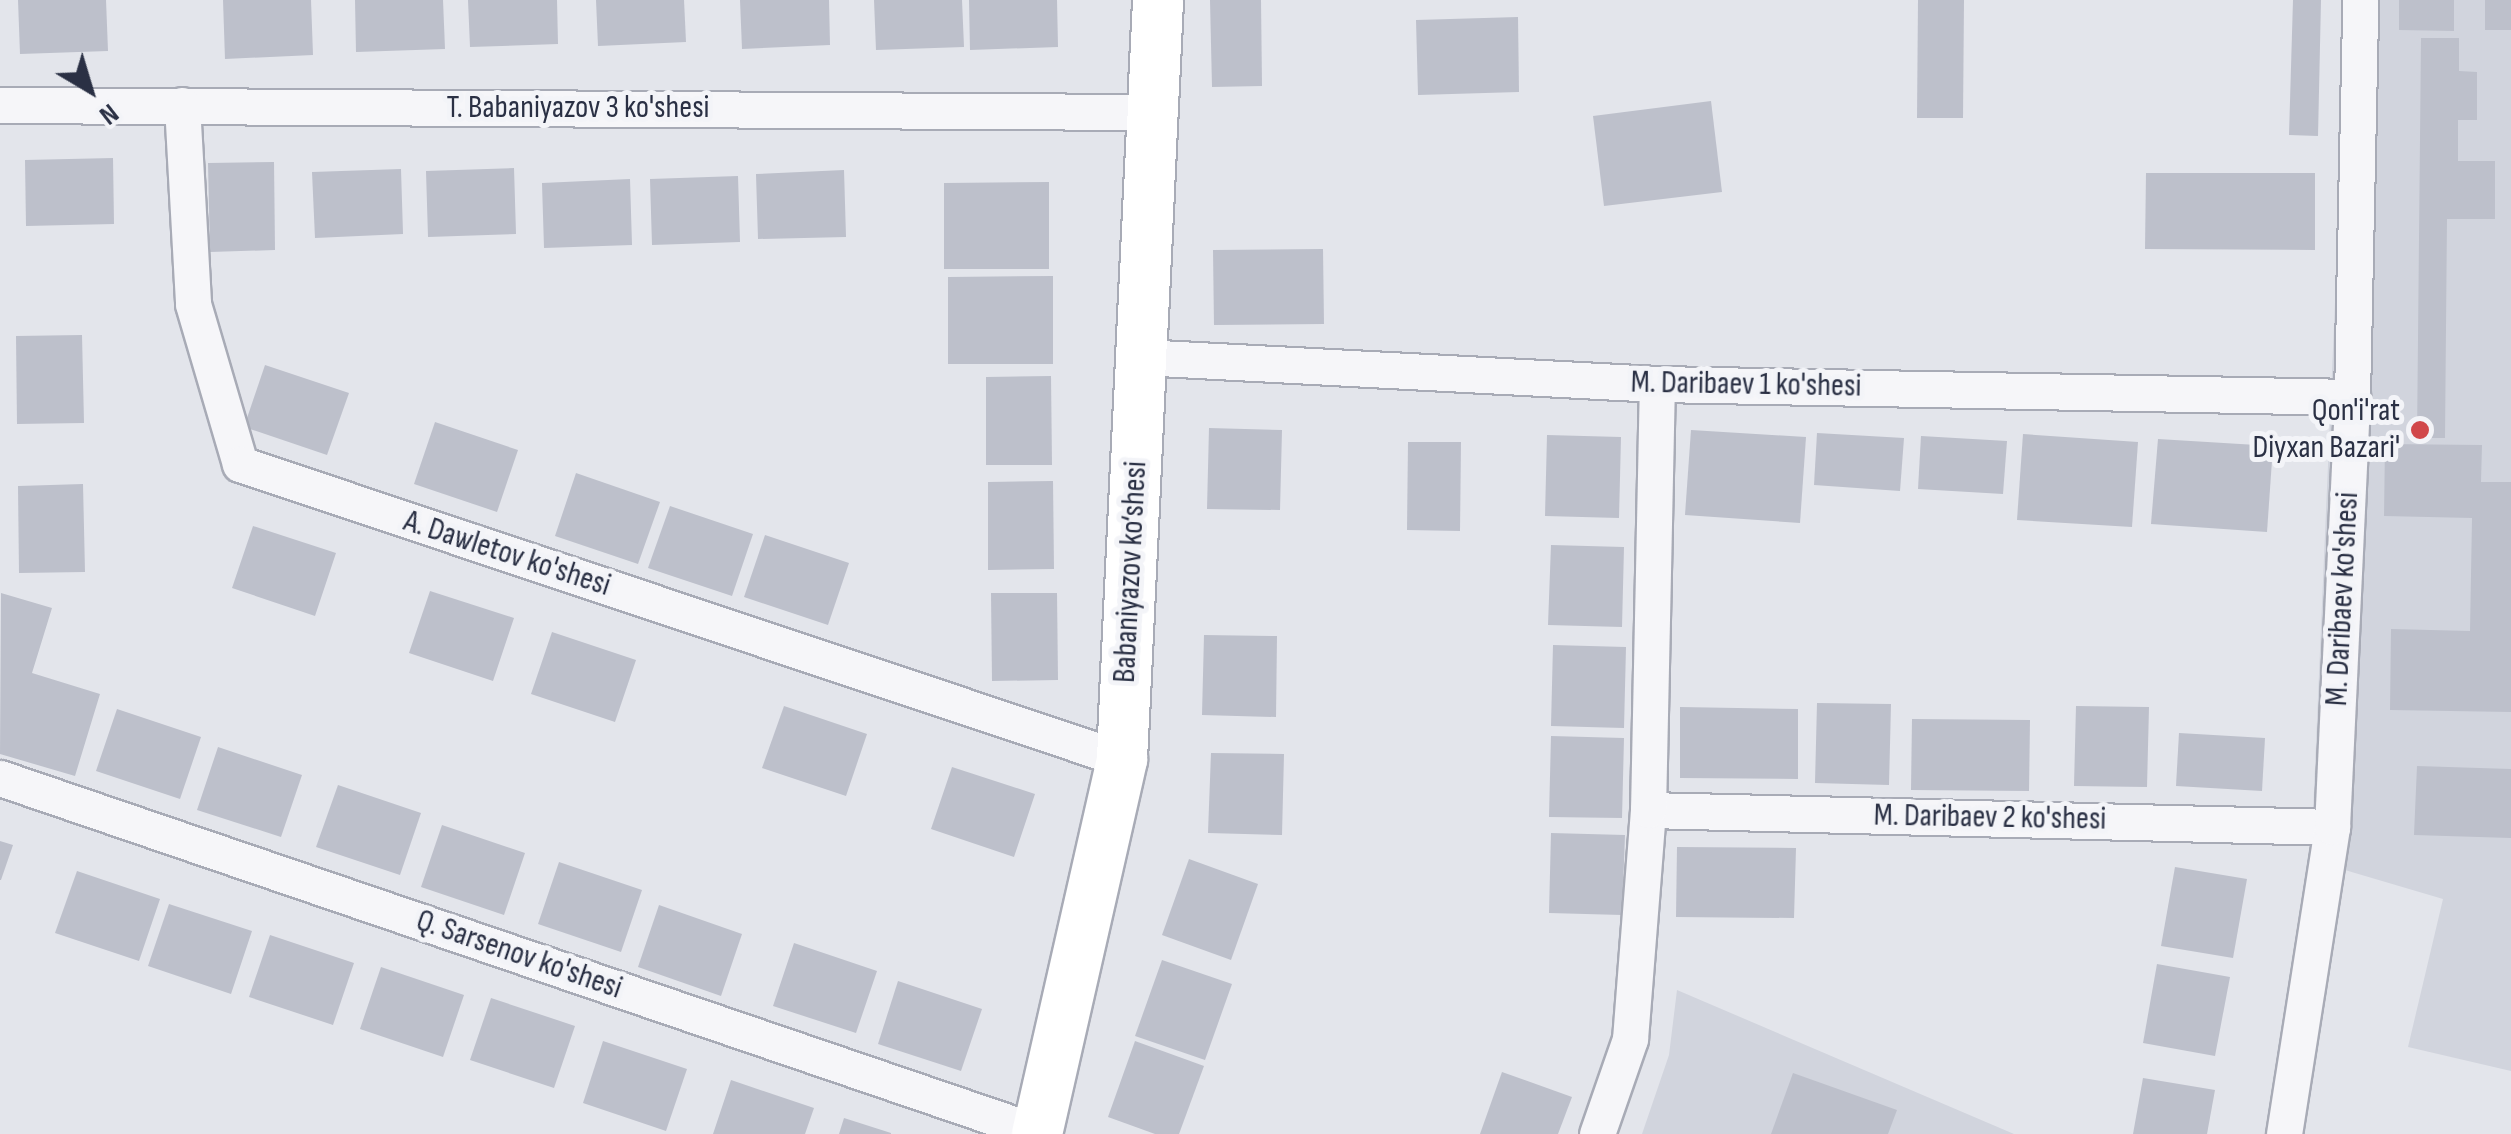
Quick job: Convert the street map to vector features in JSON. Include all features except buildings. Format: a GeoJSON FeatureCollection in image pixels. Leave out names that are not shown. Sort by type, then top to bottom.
{"type":"FeatureCollection","features":[{"type":"Feature","properties":{"kind":"street","name":"Babaniyazov ko‘shesi"},"geometry":{"type":"LineString","coordinates":[[1037,1133],[1122,759],[1140,357],[1157,112],[1158,0]]}},
{"type":"Feature","properties":{"kind":"street","name":"M. Daribaev ko'shesi"},"geometry":{"type":"LineString","coordinates":[[2284,1134],[2332,828],[2352,396],[2360,0]]}},
{"type":"Feature","properties":{"kind":"street","name":"T. Babaniyazov 3 ko'shesi"},"geometry":{"type":"LineString","coordinates":[[0,104],[1157,112]]}},
{"type":"Feature","properties":{"kind":"street","name":"A. Dawletov ko'shesi"},"geometry":{"type":"LineString","coordinates":[[182,105],[192,304],[240,464],[1122,759]]}},
{"type":"Feature","properties":{"kind":"street","name":"M. Daribaev 1 ko'shesi"},"geometry":{"type":"LineString","coordinates":[[1140,357],[1657,384],[2352,396]]}},
{"type":"Feature","properties":{"kind":"street"},"geometry":{"type":"LineString","coordinates":[[1596,1134],[1630,1038],[1648,810],[1657,384]]}},
{"type":"Feature","properties":{"kind":"street","name":"Q. Sarsenov ko'shesi"},"geometry":{"type":"LineString","coordinates":[[0,778],[1037,1133]]}},
{"type":"Feature","properties":{"kind":"street","name":"M. Daribaev 2 ko'shesi"},"geometry":{"type":"LineString","coordinates":[[1648,810],[2332,828]]}},
{"type":"Feature","properties":{"kind":"shaded area","name":"Qon'i'rat Diyxan Bazari'"},"geometry":{"type":"Polygon","coordinates":[[[2348,0],[2511,0],[2511,1071],[2408,1047],[2443,899],[2311,860],[2348,0]]]}},
{"type":"Feature","properties":{"kind":"shaded area"},"geometry":{"type":"Polygon","coordinates":[[[1677,990],[2014,1134],[1642,1134],[1669,1055],[1677,990]]]}},
{"type":"Feature","properties":{"kind":"place","name":"Qon'i'rat Diyxan Bazari'"},"geometry":{"type":"Point","coordinates":[2420,430]}}]}
